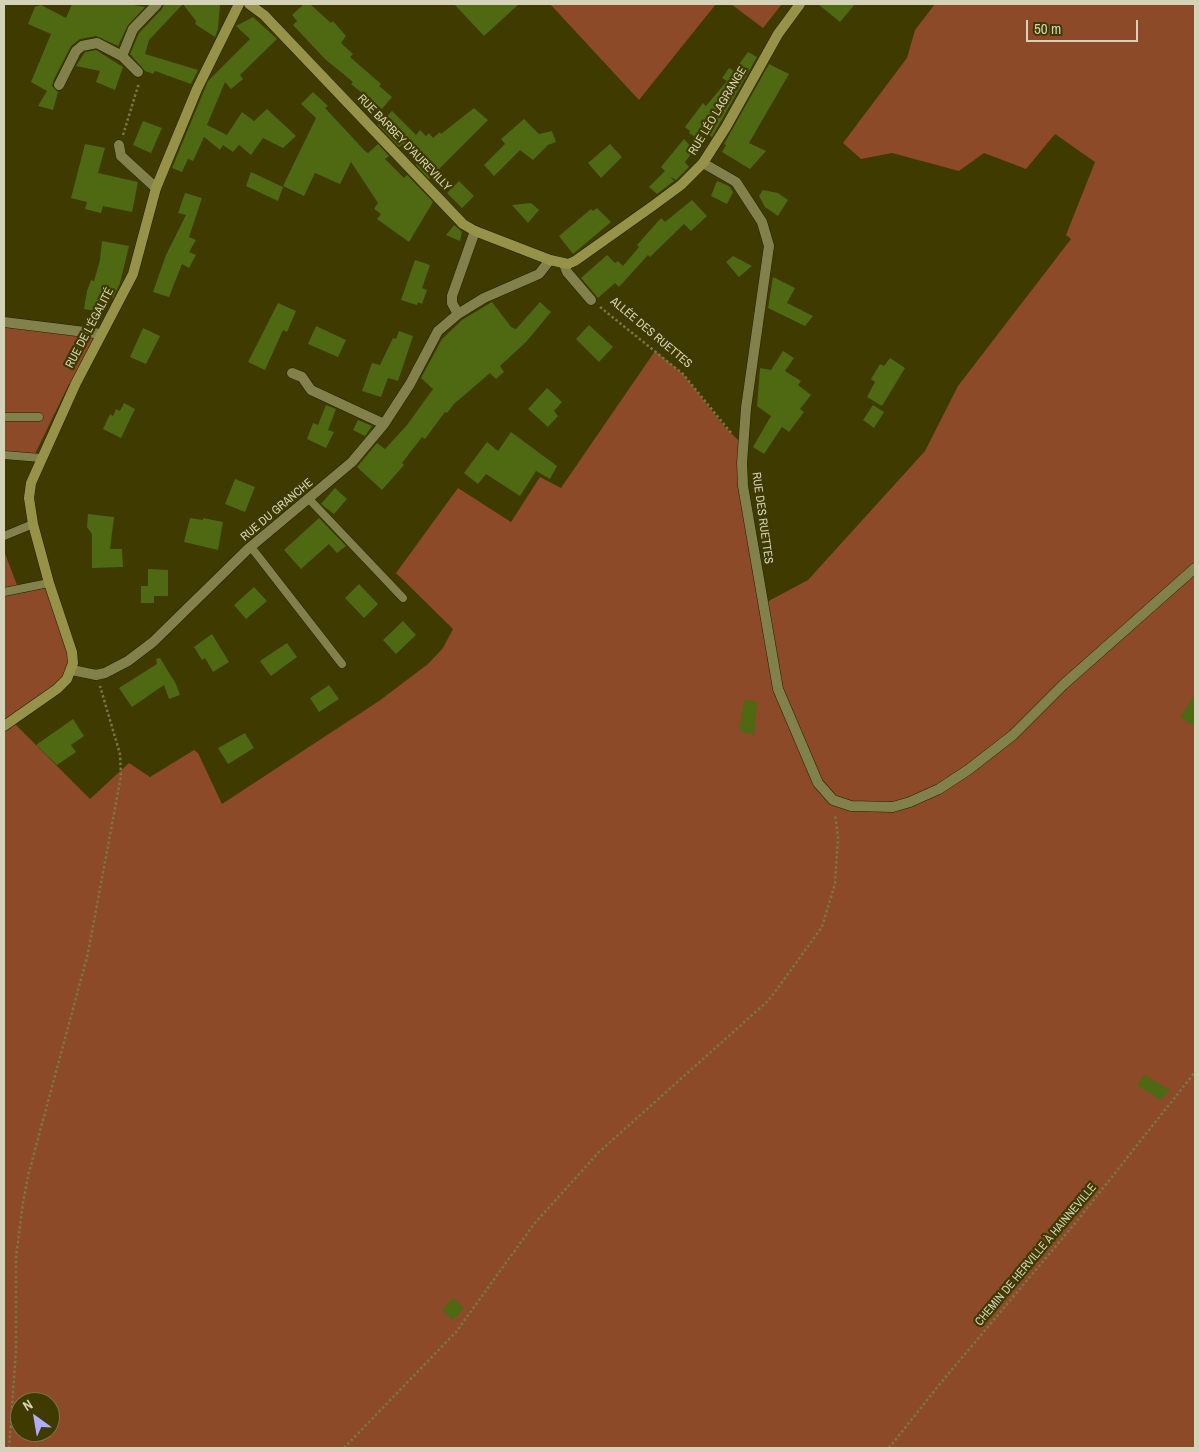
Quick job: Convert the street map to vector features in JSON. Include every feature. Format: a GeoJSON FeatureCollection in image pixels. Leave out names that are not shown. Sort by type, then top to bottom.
{"type":"FeatureCollection","features":[{"type":"Feature","properties":{"kind":"street","name":"RUE DE L'ÉGALITÉ"},"geometry":{"type":"LineString","coordinates":[[72,670],[72,652],[33,524],[29,490],[41,458],[101,334],[133,274],[156,188],[197,89],[239,4]]}},
{"type":"Feature","properties":{"kind":"street","name":"RUE BARBEY D'AUREVILLY"},"geometry":{"type":"LineString","coordinates":[[249,4],[264,15],[463,224],[475,231],[564,264]]}},
{"type":"Feature","properties":{"kind":"street","name":"RUE LÉO LAGRANGE"},"geometry":{"type":"LineString","coordinates":[[564,264],[576,261],[654,206],[681,185],[703,163],[726,127],[778,34],[800,4]]}},
{"type":"Feature","properties":{"kind":"street"},"geometry":{"type":"LineString","coordinates":[[122,56],[133,29],[152,5]]}},
{"type":"Feature","properties":{"kind":"street"},"geometry":{"type":"LineString","coordinates":[[59,85],[76,51],[82,46],[97,43],[122,56],[138,72]]}},
{"type":"Feature","properties":{"kind":"street"},"geometry":{"type":"LineString","coordinates":[[119,144],[121,156],[156,188]]}},
{"type":"Feature","properties":{"kind":"street","name":"RUE DES RUETTES"},"geometry":{"type":"LineString","coordinates":[[703,163],[722,172],[739,187],[762,222],[769,246],[743,444],[743,486],[778,689],[818,783],[833,800]]}},
{"type":"Feature","properties":{"kind":"street"},"geometry":{"type":"LineString","coordinates":[[458,314],[452,303],[452,296],[475,231]]}},
{"type":"Feature","properties":{"kind":"street","name":"RUE DU GRANCHE"},"geometry":{"type":"LineString","coordinates":[[96,675],[128,661],[153,642],[251,547],[352,462],[384,424],[410,384],[435,335],[458,314],[484,298],[539,274],[550,260]]}},
{"type":"Feature","properties":{"kind":"street","name":"ALLÉE DES RUETTES"},"geometry":{"type":"LineString","coordinates":[[564,264],[567,272],[591,300]]}},
{"type":"Feature","properties":{"kind":"street"},"geometry":{"type":"LineString","coordinates":[[4,322],[101,334]]}},
{"type":"Feature","properties":{"kind":"street"},"geometry":{"type":"LineString","coordinates":[[292,373],[302,377],[311,390],[384,424]]}},
{"type":"Feature","properties":{"kind":"street"},"geometry":{"type":"LineString","coordinates":[[833,800],[852,806],[893,807],[910,802],[939,789],[968,770],[1013,735],[1063,685],[1195,568]]}},
{"type":"Feature","properties":{"kind":"street"},"geometry":{"type":"LineString","coordinates":[[4,726],[57,688],[72,670],[96,675]]}},
{"type":"Feature","properties":{"kind":"lane"},"geometry":{"type":"LineString","coordinates":[[4,417],[39,417]]}},
{"type":"Feature","properties":{"kind":"lane"},"geometry":{"type":"LineString","coordinates":[[4,455],[41,458]]}},
{"type":"Feature","properties":{"kind":"lane"},"geometry":{"type":"LineString","coordinates":[[309,499],[404,598]]}},
{"type":"Feature","properties":{"kind":"lane"},"geometry":{"type":"LineString","coordinates":[[4,536],[33,524]]}},
{"type":"Feature","properties":{"kind":"lane"},"geometry":{"type":"LineString","coordinates":[[251,547],[342,664]]}},
{"type":"Feature","properties":{"kind":"lane"},"geometry":{"type":"LineString","coordinates":[[4,592],[50,583]]}},
{"type":"Feature","properties":{"kind":"path"},"geometry":{"type":"LineString","coordinates":[[119,144],[137,91],[140,78],[138,72]]}},
{"type":"Feature","properties":{"kind":"path","name":"ALLÉE DES RUETTES"},"geometry":{"type":"LineString","coordinates":[[591,300],[683,374],[724,426],[743,444]]}},
{"type":"Feature","properties":{"kind":"path"},"geometry":{"type":"LineString","coordinates":[[9,1448],[16,1350],[16,1257],[23,1203],[28,1176],[88,953],[121,776],[120,754],[96,675]]}},
{"type":"Feature","properties":{"kind":"path"},"geometry":{"type":"LineString","coordinates":[[344,1448],[456,1332],[534,1224],[599,1152],[769,1000],[822,927],[835,884],[838,837],[833,800]]}},
{"type":"Feature","properties":{"kind":"path","name":"CHEMIN DE HERVILLE À HAINNEVILLE"},"geometry":{"type":"LineString","coordinates":[[889,1448],[1077,1221],[1195,1072]]}},
{"type":"Feature","properties":{"kind":"shaded area"},"geometry":{"type":"Polygon","coordinates":[[[550,4],[716,4],[639,100],[550,4]]]}},
{"type":"Feature","properties":{"kind":"shaded area"},"geometry":{"type":"Polygon","coordinates":[[[731,4],[782,4],[763,28],[731,4]]]}},
{"type":"Feature","properties":{"kind":"shaded area"},"geometry":{"type":"Polygon","coordinates":[[[935,4],[1195,4],[1195,1448],[4,1448],[4,551],[20,593],[51,587],[72,670],[12,721],[90,799],[129,763],[150,777],[194,750],[198,753],[222,804],[379,701],[428,664],[443,648],[453,629],[396,573],[458,488],[511,522],[540,477],[561,488],[655,351],[683,374],[724,426],[743,445],[763,604],[808,580],[925,451],[958,386],[1071,239],[1066,235],[1095,162],[1055,134],[1026,169],[984,153],[959,171],[892,153],[861,159],[843,143],[907,58],[915,30],[935,4]]]}},
{"type":"Feature","properties":{"kind":"shaded area"},"geometry":{"type":"Polygon","coordinates":[[[4,322],[101,334],[75,384],[69,384],[35,454],[4,452],[4,322]]]}},
{"type":"Feature","properties":{"kind":"building"},"geometry":{"type":"Polygon","coordinates":[[[72,4],[128,4],[145,7],[128,25],[118,46],[96,36],[80,39],[71,46],[52,86],[58,92],[53,110],[38,106],[47,91],[31,82],[51,34],[28,24],[35,7],[41,5],[66,18],[72,4]]]}},
{"type":"Feature","properties":{"kind":"building"},"geometry":{"type":"Polygon","coordinates":[[[164,4],[183,4],[149,40],[145,54],[198,70],[191,84],[155,71],[153,74],[145,71],[130,54],[139,33],[162,9],[164,4]]]}},
{"type":"Feature","properties":{"kind":"building"},"geometry":{"type":"Polygon","coordinates":[[[183,4],[220,4],[218,29],[215,37],[195,24],[196,21],[183,4]]]}},
{"type":"Feature","properties":{"kind":"building"},"geometry":{"type":"Polygon","coordinates":[[[304,4],[310,4],[331,23],[333,21],[346,36],[341,43],[353,54],[350,57],[381,84],[379,86],[392,97],[382,109],[351,84],[353,82],[325,59],[293,25],[297,21],[292,15],[304,4]]]}},
{"type":"Feature","properties":{"kind":"building"},"geometry":{"type":"Polygon","coordinates":[[[454,4],[519,4],[484,36],[454,4]]]}},
{"type":"Feature","properties":{"kind":"building"},"geometry":{"type":"Polygon","coordinates":[[[818,4],[855,4],[840,22],[818,4]]]}},
{"type":"Feature","properties":{"kind":"building"},"geometry":{"type":"Polygon","coordinates":[[[253,17],[277,39],[240,75],[243,79],[231,89],[225,82],[207,125],[227,135],[242,112],[254,121],[267,109],[296,136],[283,148],[263,138],[251,155],[239,145],[233,152],[223,145],[220,150],[204,137],[193,161],[188,159],[182,172],[172,168],[208,81],[250,39],[236,26],[253,17]]]}},
{"type":"Feature","properties":{"kind":"building"},"geometry":{"type":"Polygon","coordinates":[[[96,50],[123,67],[115,90],[96,82],[100,71],[76,66],[85,52],[96,50]]]}},
{"type":"Feature","properties":{"kind":"building"},"geometry":{"type":"Polygon","coordinates":[[[748,52],[757,57],[712,137],[707,134],[701,141],[689,133],[690,131],[685,127],[703,103],[706,106],[727,81],[722,78],[729,68],[734,71],[748,52]]]}},
{"type":"Feature","properties":{"kind":"building"},"geometry":{"type":"Polygon","coordinates":[[[769,64],[789,74],[749,143],[766,151],[750,169],[722,152],[726,145],[724,144],[769,64]]]}},
{"type":"Feature","properties":{"kind":"building"},"geometry":{"type":"Polygon","coordinates":[[[313,92],[328,106],[325,108],[365,151],[368,153],[378,144],[389,156],[385,159],[404,178],[407,175],[433,202],[409,242],[377,219],[381,214],[374,209],[378,203],[351,162],[340,184],[315,173],[304,196],[283,186],[316,118],[301,104],[313,92]]]}},
{"type":"Feature","properties":{"kind":"building"},"geometry":{"type":"Polygon","coordinates":[[[474,108],[488,120],[429,179],[416,165],[420,162],[403,144],[399,147],[378,125],[392,111],[416,135],[420,130],[426,136],[429,133],[433,138],[474,108]]]}},
{"type":"Feature","properties":{"kind":"building"},"geometry":{"type":"Polygon","coordinates":[[[524,119],[539,134],[552,131],[556,142],[548,145],[533,160],[520,150],[494,176],[484,165],[505,144],[501,139],[524,119]]]}},
{"type":"Feature","properties":{"kind":"building"},"geometry":{"type":"Polygon","coordinates":[[[143,121],[162,128],[151,153],[133,145],[143,121]]]}},
{"type":"Feature","properties":{"kind":"building"},"geometry":{"type":"Polygon","coordinates":[[[684,139],[694,150],[685,162],[689,167],[676,180],[670,177],[674,181],[657,194],[649,187],[665,171],[661,167],[684,139]]]}},
{"type":"Feature","properties":{"kind":"building"},"geometry":{"type":"Polygon","coordinates":[[[85,144],[105,148],[98,173],[138,182],[132,212],[103,206],[101,213],[85,209],[87,202],[71,198],[85,144]]]}},
{"type":"Feature","properties":{"kind":"building"},"geometry":{"type":"Polygon","coordinates":[[[610,144],[622,157],[601,178],[588,163],[610,144]]]}},
{"type":"Feature","properties":{"kind":"building"},"geometry":{"type":"Polygon","coordinates":[[[251,172],[283,187],[278,201],[246,186],[251,172]]]}},
{"type":"Feature","properties":{"kind":"building"},"geometry":{"type":"Polygon","coordinates":[[[459,181],[474,196],[462,208],[447,193],[459,181]]]}},
{"type":"Feature","properties":{"kind":"building"},"geometry":{"type":"Polygon","coordinates":[[[717,181],[729,186],[733,192],[727,204],[711,196],[717,181]]]}},
{"type":"Feature","properties":{"kind":"building"},"geometry":{"type":"Polygon","coordinates":[[[763,190],[778,193],[788,200],[778,216],[765,207],[759,196],[763,190]]]}},
{"type":"Feature","properties":{"kind":"building"},"geometry":{"type":"Polygon","coordinates":[[[185,193],[202,198],[189,237],[196,240],[189,252],[196,255],[189,268],[182,264],[169,297],[153,292],[166,255],[186,215],[178,213],[185,193]]]}},
{"type":"Feature","properties":{"kind":"building"},"geometry":{"type":"Polygon","coordinates":[[[692,200],[707,216],[691,231],[684,224],[650,257],[648,255],[619,287],[615,283],[598,298],[581,278],[607,255],[615,263],[618,261],[623,266],[639,247],[637,245],[661,218],[665,222],[692,200]]]}},
{"type":"Feature","properties":{"kind":"building"},"geometry":{"type":"Polygon","coordinates":[[[531,203],[539,210],[528,223],[512,205],[531,203]]]}},
{"type":"Feature","properties":{"kind":"building"},"geometry":{"type":"Polygon","coordinates":[[[597,208],[611,222],[573,254],[559,236],[591,209],[593,211],[597,208]]]}},
{"type":"Feature","properties":{"kind":"building"},"geometry":{"type":"Polygon","coordinates":[[[454,225],[462,232],[460,241],[446,235],[454,225]]]}},
{"type":"Feature","properties":{"kind":"building"},"geometry":{"type":"Polygon","coordinates":[[[102,241],[129,246],[120,283],[113,298],[106,295],[103,312],[84,309],[87,291],[91,280],[94,281],[100,260],[102,241]]]}},
{"type":"Feature","properties":{"kind":"building"},"geometry":{"type":"Polygon","coordinates":[[[733,256],[752,266],[739,277],[726,262],[733,256]]]}},
{"type":"Feature","properties":{"kind":"building"},"geometry":{"type":"Polygon","coordinates":[[[415,260],[430,265],[422,288],[427,290],[422,304],[418,302],[417,305],[401,300],[415,260]]]}},
{"type":"Feature","properties":{"kind":"building"},"geometry":{"type":"Polygon","coordinates":[[[773,277],[795,288],[787,303],[813,316],[805,326],[768,308],[773,277]]]}},
{"type":"Feature","properties":{"kind":"building"},"geometry":{"type":"Polygon","coordinates":[[[492,302],[511,327],[516,329],[540,302],[551,312],[526,342],[500,366],[504,372],[496,379],[490,373],[454,404],[447,413],[445,412],[425,439],[422,437],[402,463],[404,465],[382,490],[357,467],[377,443],[385,449],[407,425],[433,389],[421,378],[442,339],[462,320],[492,302]]]}},
{"type":"Feature","properties":{"kind":"building"},"geometry":{"type":"Polygon","coordinates":[[[278,303],[296,311],[287,332],[283,330],[265,370],[248,362],[278,303]]]}},
{"type":"Feature","properties":{"kind":"building"},"geometry":{"type":"Polygon","coordinates":[[[589,325],[613,347],[599,362],[576,339],[589,325]]]}},
{"type":"Feature","properties":{"kind":"building"},"geometry":{"type":"Polygon","coordinates":[[[316,326],[346,340],[338,357],[308,344],[316,326]]]}},
{"type":"Feature","properties":{"kind":"building"},"geometry":{"type":"Polygon","coordinates":[[[143,328],[160,336],[146,364],[130,357],[143,328]]]}},
{"type":"Feature","properties":{"kind":"building"},"geometry":{"type":"Polygon","coordinates":[[[399,331],[413,336],[398,381],[388,378],[381,397],[362,391],[372,363],[380,365],[393,338],[396,339],[399,331]]]}},
{"type":"Feature","properties":{"kind":"building"},"geometry":{"type":"Polygon","coordinates":[[[783,351],[794,358],[785,371],[801,381],[798,385],[811,395],[800,409],[804,412],[789,432],[782,427],[764,454],[753,447],[771,416],[757,406],[760,368],[771,370],[783,351]]]}},
{"type":"Feature","properties":{"kind":"building"},"geometry":{"type":"Polygon","coordinates":[[[890,358],[905,368],[882,406],[867,397],[875,382],[871,379],[880,364],[884,366],[890,358]]]}},
{"type":"Feature","properties":{"kind":"building"},"geometry":{"type":"Polygon","coordinates":[[[547,388],[562,402],[554,411],[558,416],[548,427],[528,409],[547,388]]]}},
{"type":"Feature","properties":{"kind":"building"},"geometry":{"type":"Polygon","coordinates":[[[124,403],[135,409],[121,438],[103,429],[110,414],[113,416],[116,409],[120,411],[124,403]]]}},
{"type":"Feature","properties":{"kind":"building"},"geometry":{"type":"Polygon","coordinates":[[[326,405],[336,409],[328,430],[334,432],[326,448],[307,439],[313,423],[318,425],[326,405]]]}},
{"type":"Feature","properties":{"kind":"building"},"geometry":{"type":"Polygon","coordinates":[[[873,405],[884,412],[874,428],[863,420],[873,405]]]}},
{"type":"Feature","properties":{"kind":"building"},"geometry":{"type":"Polygon","coordinates":[[[358,420],[372,426],[365,436],[353,430],[358,420]]]}},
{"type":"Feature","properties":{"kind":"building"},"geometry":{"type":"Polygon","coordinates":[[[511,432],[557,466],[550,479],[536,471],[520,496],[486,474],[478,484],[464,473],[487,442],[498,451],[511,432]]]}},
{"type":"Feature","properties":{"kind":"building"},"geometry":{"type":"Polygon","coordinates":[[[235,479],[255,487],[245,512],[225,504],[235,479]]]}},
{"type":"Feature","properties":{"kind":"building"},"geometry":{"type":"Polygon","coordinates":[[[335,488],[347,499],[334,514],[321,504],[335,488]]]}},
{"type":"Feature","properties":{"kind":"building"},"geometry":{"type":"Polygon","coordinates":[[[88,514],[114,517],[110,549],[122,549],[123,567],[92,568],[92,534],[87,527],[88,514]]]}},
{"type":"Feature","properties":{"kind":"building"},"geometry":{"type":"Polygon","coordinates":[[[190,518],[203,520],[203,518],[223,522],[218,550],[184,542],[190,518]]]}},
{"type":"Feature","properties":{"kind":"building"},"geometry":{"type":"Polygon","coordinates":[[[319,518],[346,546],[337,553],[329,544],[301,569],[284,550],[319,518]]]}},
{"type":"Feature","properties":{"kind":"building"},"geometry":{"type":"Polygon","coordinates":[[[148,569],[168,570],[168,596],[154,596],[154,603],[141,603],[141,586],[148,586],[148,569]]]}},
{"type":"Feature","properties":{"kind":"building"},"geometry":{"type":"Polygon","coordinates":[[[359,584],[378,604],[364,618],[345,598],[359,584]]]}},
{"type":"Feature","properties":{"kind":"building"},"geometry":{"type":"Polygon","coordinates":[[[254,587],[267,601],[246,619],[234,605],[254,587]]]}},
{"type":"Feature","properties":{"kind":"building"},"geometry":{"type":"Polygon","coordinates":[[[403,621],[416,635],[396,654],[383,640],[403,621]]]}},
{"type":"Feature","properties":{"kind":"building"},"geometry":{"type":"Polygon","coordinates":[[[212,634],[229,662],[213,672],[205,658],[202,660],[194,647],[212,634]]]}},
{"type":"Feature","properties":{"kind":"building"},"geometry":{"type":"Polygon","coordinates":[[[287,643],[297,657],[271,676],[260,661],[287,643]]]}},
{"type":"Feature","properties":{"kind":"building"},"geometry":{"type":"Polygon","coordinates":[[[160,658],[176,684],[180,695],[169,699],[164,685],[132,707],[119,688],[157,664],[156,659],[160,658]]]}},
{"type":"Feature","properties":{"kind":"building"},"geometry":{"type":"Polygon","coordinates":[[[329,685],[339,699],[319,712],[310,698],[329,685]]]}},
{"type":"Feature","properties":{"kind":"building"},"geometry":{"type":"Polygon","coordinates":[[[1195,694],[1195,727],[1180,717],[1195,694]]]}},
{"type":"Feature","properties":{"kind":"building"},"geometry":{"type":"Polygon","coordinates":[[[744,700],[757,702],[754,735],[739,731],[744,700]]]}},
{"type":"Feature","properties":{"kind":"building"},"geometry":{"type":"Polygon","coordinates":[[[73,719],[84,736],[71,745],[76,752],[57,765],[36,745],[73,719]]]}},
{"type":"Feature","properties":{"kind":"building"},"geometry":{"type":"Polygon","coordinates":[[[245,733],[254,748],[228,764],[218,748],[245,733]]]}},
{"type":"Feature","properties":{"kind":"building"},"geometry":{"type":"Polygon","coordinates":[[[1144,1075],[1170,1090],[1161,1100],[1137,1085],[1144,1075]]]}},
{"type":"Feature","properties":{"kind":"building"},"geometry":{"type":"Polygon","coordinates":[[[453,1298],[464,1308],[453,1320],[442,1310],[453,1298]]]}}]}
